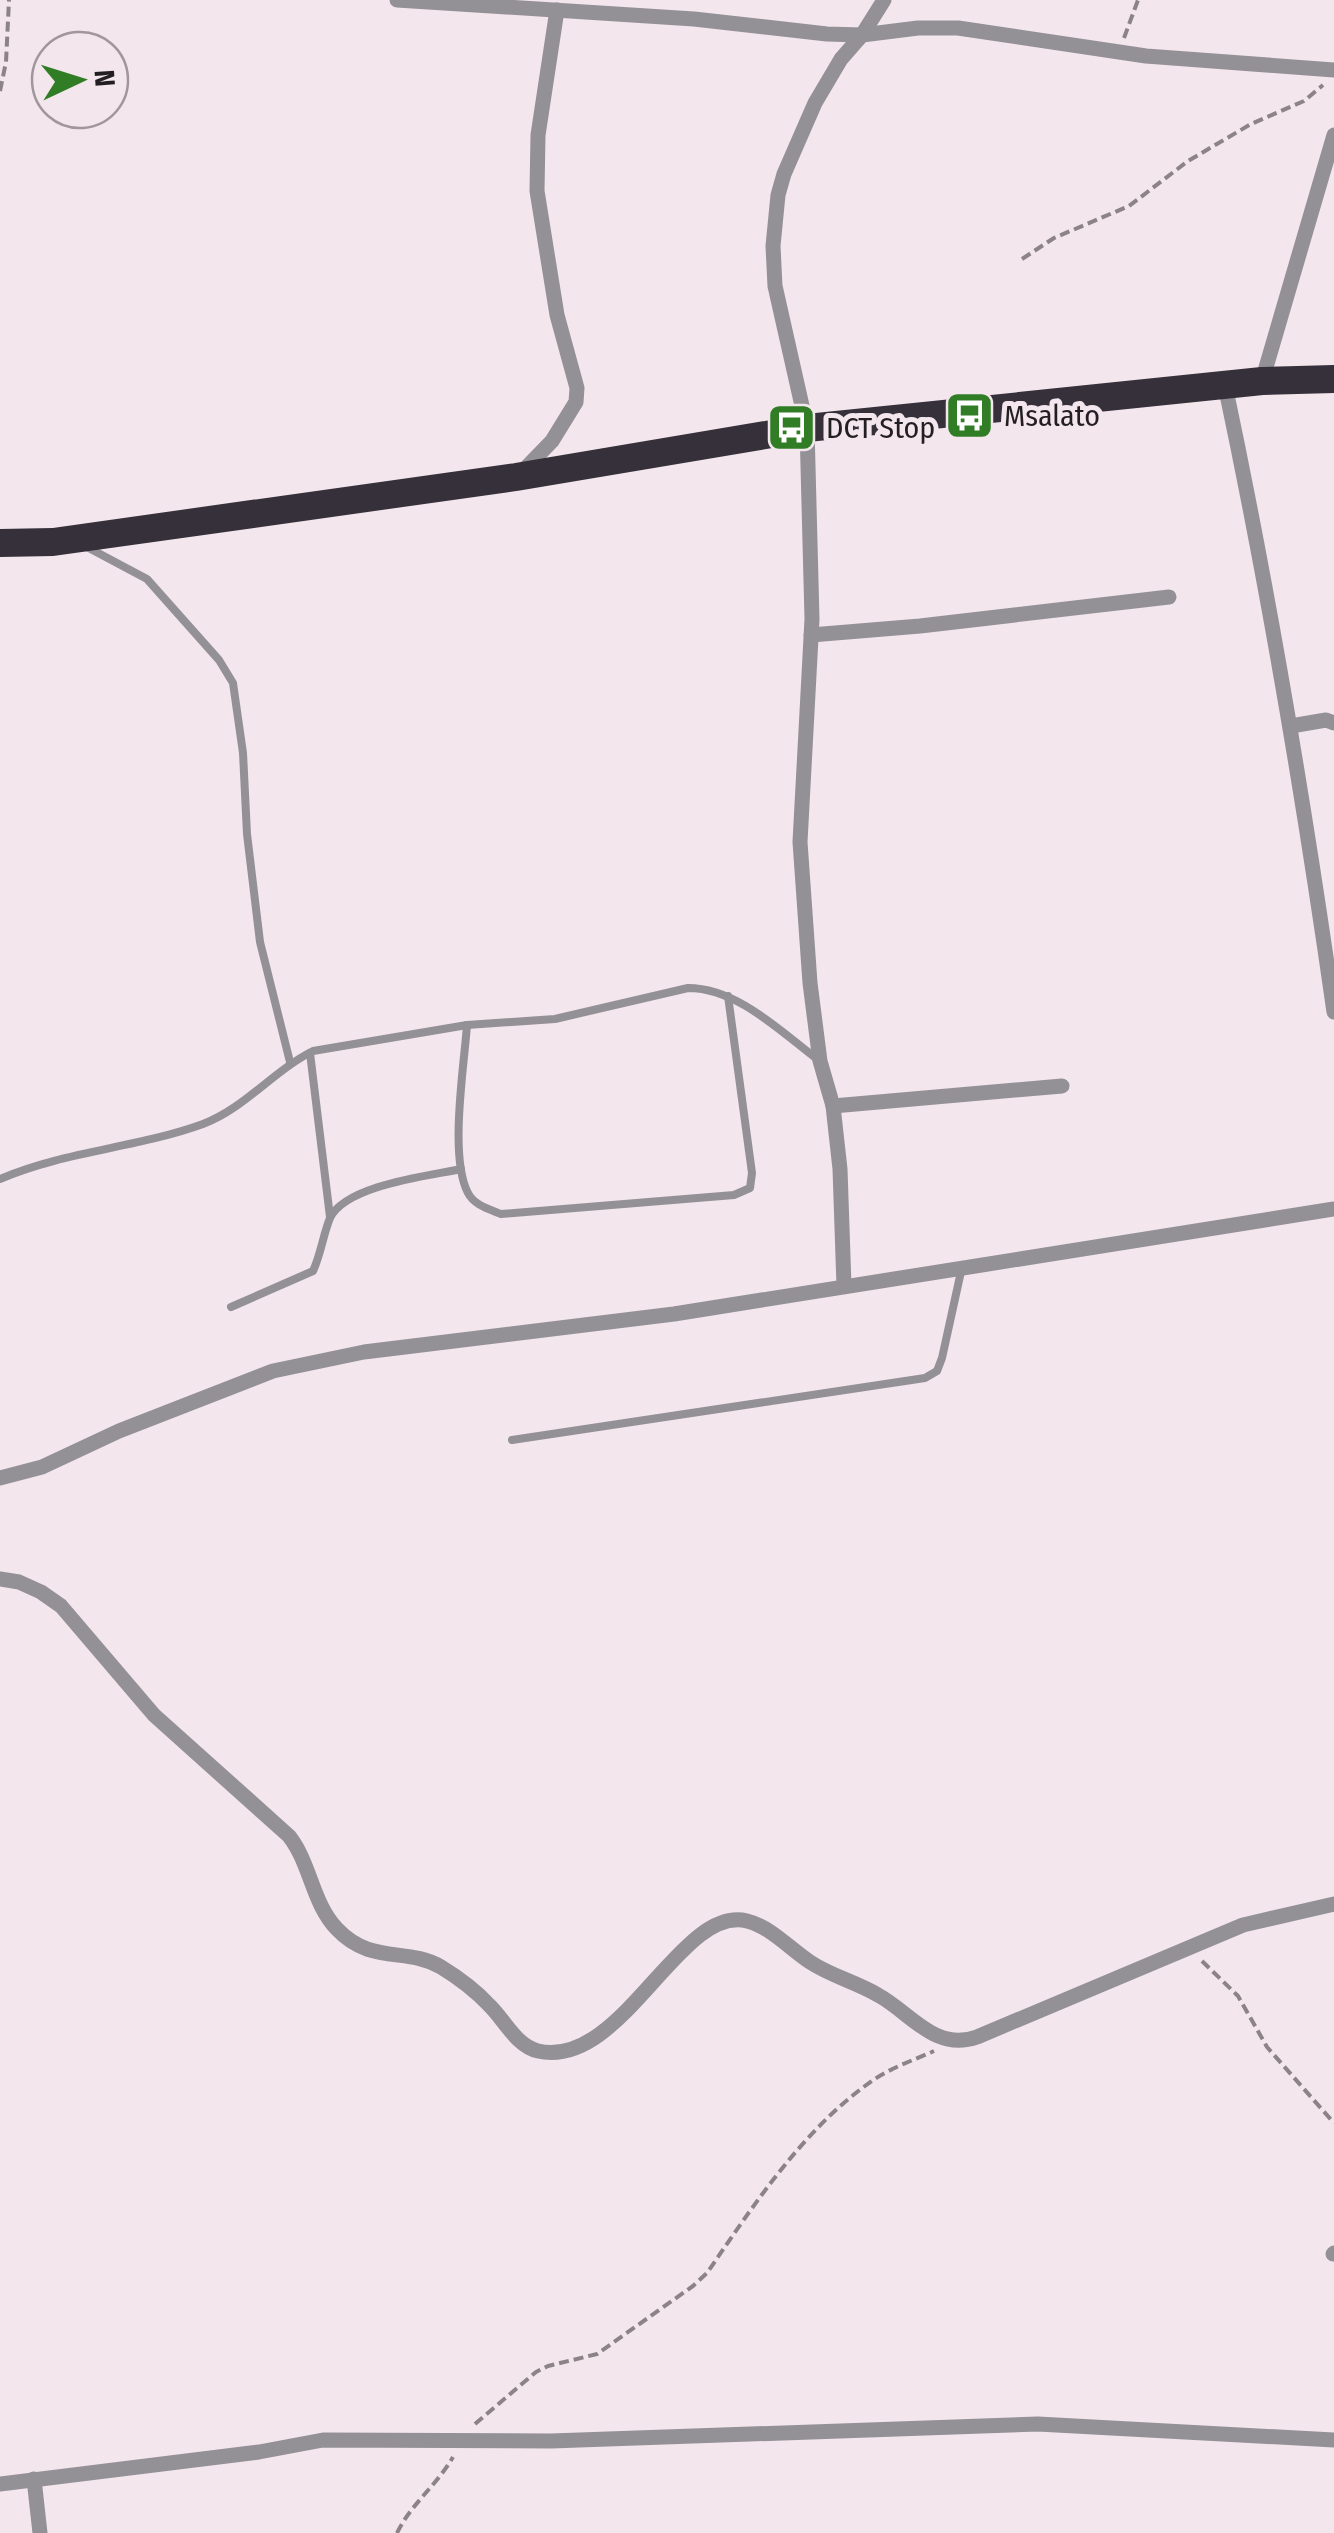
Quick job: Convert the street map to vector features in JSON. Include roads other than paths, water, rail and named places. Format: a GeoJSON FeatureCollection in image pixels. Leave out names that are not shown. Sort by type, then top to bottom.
{"type":"FeatureCollection","features":[{"type":"Feature","properties":{"kind":"highway"},"geometry":{"type":"LineString","coordinates":[[0,543],[72,540],[516,478],[807,428],[1262,380],[1334,379]]}},
{"type":"Feature","properties":{"kind":"street"},"geometry":{"type":"LineString","coordinates":[[397,0],[862,35],[958,28],[1118,52],[1334,73]]}},
{"type":"Feature","properties":{"kind":"street"},"geometry":{"type":"LineString","coordinates":[[844,1286],[840,1169],[833,1106],[820,1061],[810,984],[800,842],[811,635],[807,428],[775,286],[774,246],[778,195],[815,102],[884,0]]}},
{"type":"Feature","properties":{"kind":"street"},"geometry":{"type":"LineString","coordinates":[[516,478],[552,440],[576,402],[577,388],[557,315],[536,192],[538,135],[557,10]]}},
{"type":"Feature","properties":{"kind":"street"},"geometry":{"type":"LineString","coordinates":[[1262,380],[1334,135]]}},
{"type":"Feature","properties":{"kind":"street"},"geometry":{"type":"LineString","coordinates":[[1225,385],[1291,726],[1334,1012]]}},
{"type":"Feature","properties":{"kind":"street"},"geometry":{"type":"LineString","coordinates":[[811,635],[1168,596]]}},
{"type":"Feature","properties":{"kind":"street"},"geometry":{"type":"LineString","coordinates":[[1291,726],[1326,720],[1334,724]]}},
{"type":"Feature","properties":{"kind":"street"},"geometry":{"type":"LineString","coordinates":[[833,1106],[1062,1086]]}},
{"type":"Feature","properties":{"kind":"street"},"geometry":{"type":"LineString","coordinates":[[0,1478],[42,1466],[272,1371],[364,1352],[674,1314],[1334,1209]]}},
{"type":"Feature","properties":{"kind":"street"},"geometry":{"type":"LineString","coordinates":[[0,1579],[30,1587],[61,1606],[154,1715],[289,1836],[300,1850],[326,1916],[346,1938],[375,1953],[436,1964],[475,1991],[522,2043],[536,2050],[583,2045],[608,2028],[700,1935],[742,1919],[773,1934],[809,1962],[874,1992],[924,2029],[954,2042],[977,2037],[1243,1925],[1334,1904]]}},
{"type":"Feature","properties":{"kind":"street"},"geometry":{"type":"LineString","coordinates":[[0,2484],[259,2452],[323,2440],[462,2442],[1038,2424],[1334,2440]]}},
{"type":"Feature","properties":{"kind":"street"},"geometry":{"type":"LineString","coordinates":[[34,2480],[40,2533]]}},
{"type":"Feature","properties":{"kind":"lane"},"geometry":{"type":"LineString","coordinates":[[72,540],[146,580],[218,660],[233,683],[260,942],[290,1062]]}},
{"type":"Feature","properties":{"kind":"lane"},"geometry":{"type":"LineString","coordinates":[[0,1179],[36,1164],[208,1122],[236,1108],[290,1062],[310,1053],[467,1025],[554,1019],[688,988],[706,988],[728,996],[820,1061]]}},
{"type":"Feature","properties":{"kind":"lane"},"geometry":{"type":"LineString","coordinates":[[467,1025],[459,1133],[461,1168],[468,1194],[478,1204],[501,1214],[734,1196],[750,1188],[750,1145],[728,996]]}},
{"type":"Feature","properties":{"kind":"lane"},"geometry":{"type":"LineString","coordinates":[[310,1053],[330,1218]]}},
{"type":"Feature","properties":{"kind":"lane"},"geometry":{"type":"LineString","coordinates":[[231,1307],[313,1271],[330,1218],[340,1205],[358,1195],[461,1168]]}},
{"type":"Feature","properties":{"kind":"lane"},"geometry":{"type":"LineString","coordinates":[[512,1440],[925,1378],[937,1371],[942,1358],[962,1267]]}},
{"type":"Feature","properties":{"kind":"place","name":"Msalato"},"geometry":{"type":"Point","coordinates":[969,416]}},
{"type":"Feature","properties":{"kind":"place","name":"DCT Stop"},"geometry":{"type":"Point","coordinates":[791,428]}}]}
